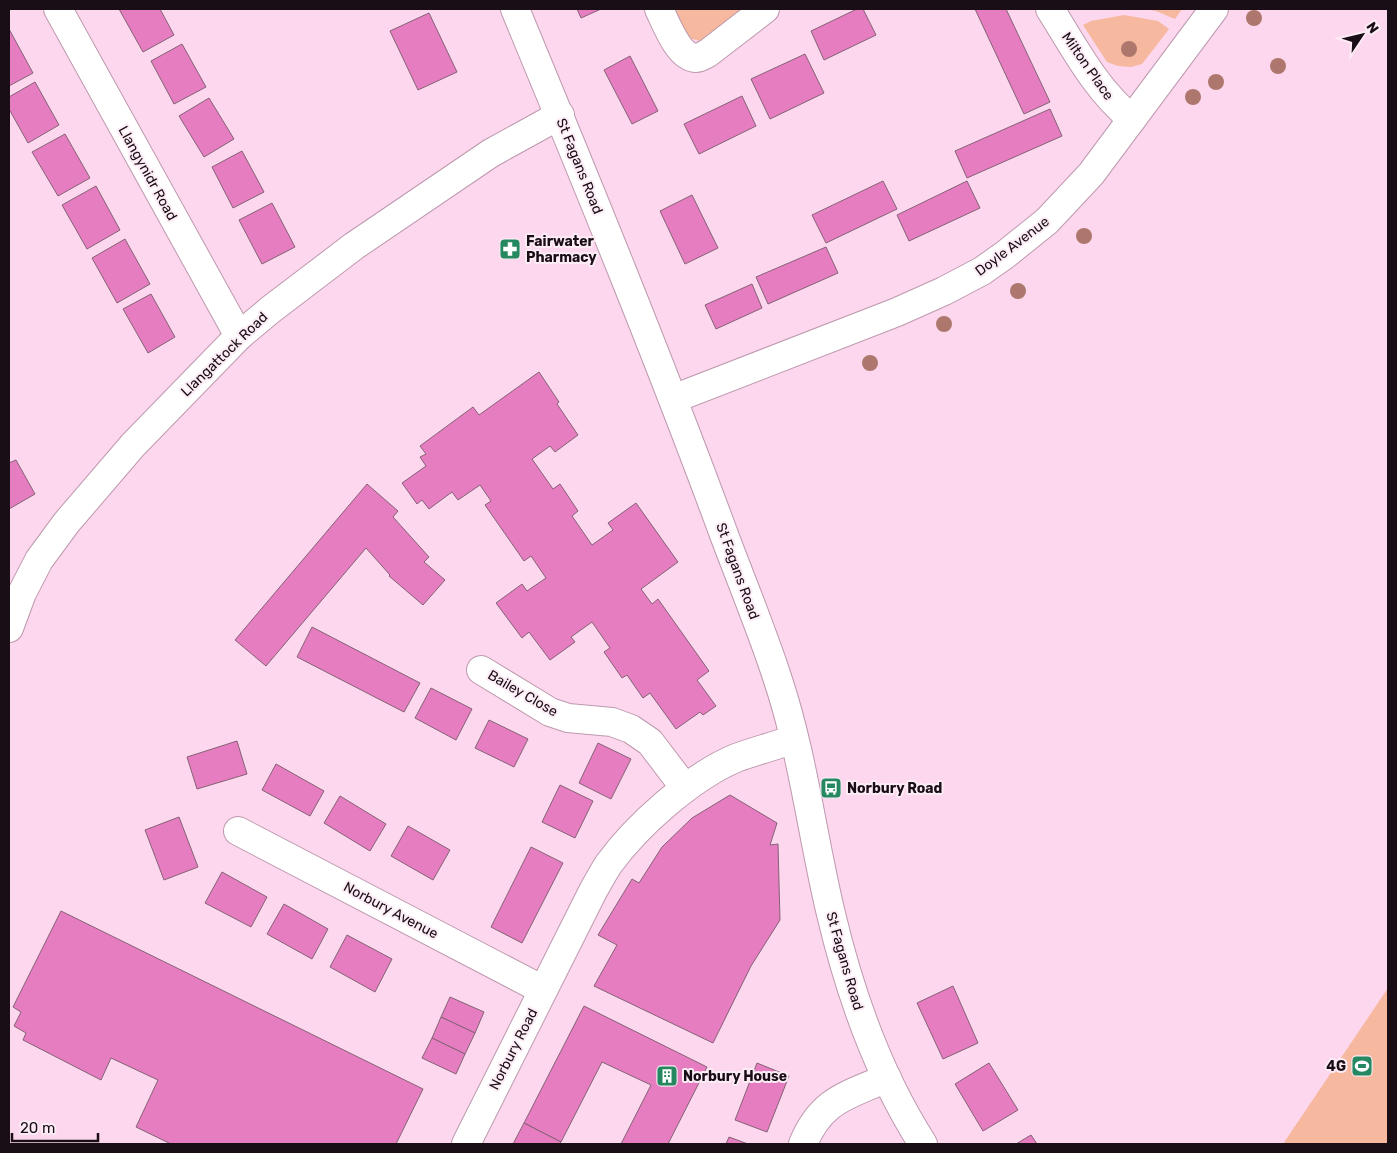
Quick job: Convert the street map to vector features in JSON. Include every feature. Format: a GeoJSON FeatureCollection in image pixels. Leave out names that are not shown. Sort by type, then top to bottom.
{"type":"FeatureCollection","features":[{"type":"Feature","properties":{"kind":"street","name":"Llangynidr Road"},"geometry":{"type":"LineString","coordinates":[[58,9],[239,336]]}},
{"type":"Feature","properties":{"kind":"street","name":"St Fagans Road"},"geometry":{"type":"LineString","coordinates":[[515,9],[560,115],[673,399],[777,677],[794,740],[842,960],[864,1025],[886,1078],[923,1144]]}},
{"type":"Feature","properties":{"kind":"street"},"geometry":{"type":"LineString","coordinates":[[659,9],[677,45],[686,54],[697,58],[708,53],[765,9]]}},
{"type":"Feature","properties":{"kind":"street","name":"Milton Place"},"geometry":{"type":"LineString","coordinates":[[1050,9],[1098,85],[1132,119]]}},
{"type":"Feature","properties":{"kind":"street","name":"Doyle Avenue"},"geometry":{"type":"LineString","coordinates":[[673,399],[897,312],[944,291],[982,271],[1031,234],[1091,174],[1214,9]]}},
{"type":"Feature","properties":{"kind":"street","name":"Llangattock Road"},"geometry":{"type":"LineString","coordinates":[[10,622],[39,560],[67,522],[133,445],[239,336],[354,246],[491,153],[560,115]]}},
{"type":"Feature","properties":{"kind":"street","name":"Bailey Close"},"geometry":{"type":"LineString","coordinates":[[482,670],[550,712],[568,718],[612,722],[631,729],[650,742],[685,788]]}},
{"type":"Feature","properties":{"kind":"street","name":"Norbury Road"},"geometry":{"type":"LineString","coordinates":[[466,1144],[593,891],[608,865],[634,834],[685,788],[716,768],[737,758],[794,740]]}},
{"type":"Feature","properties":{"kind":"street","name":"Norbury Avenue"},"geometry":{"type":"LineString","coordinates":[[238,831],[543,990]]}},
{"type":"Feature","properties":{"kind":"street"},"geometry":{"type":"LineString","coordinates":[[803,1144],[816,1118],[832,1103],[886,1078]]}},
{"type":"Feature","properties":{"kind":"shaded area"},"geometry":{"type":"Polygon","coordinates":[[[671,9],[747,9],[705,42],[688,38],[671,9]]]}},
{"type":"Feature","properties":{"kind":"shaded area"},"geometry":{"type":"Polygon","coordinates":[[[1144,9],[1182,9],[1175,19],[1156,11],[1144,9]]]}},
{"type":"Feature","properties":{"kind":"shaded area"},"geometry":{"type":"Polygon","coordinates":[[[1124,15],[1158,21],[1169,29],[1142,64],[1131,67],[1118,66],[1107,62],[1083,25],[1091,21],[1124,15]]]}},
{"type":"Feature","properties":{"kind":"shaded area","name":"4G"},"geometry":{"type":"Polygon","coordinates":[[[1388,988],[1388,1144],[1283,1144],[1388,988]]]}},
{"type":"Feature","properties":{"kind":"building"},"geometry":{"type":"Polygon","coordinates":[[[119,9],[160,9],[174,35],[143,52],[119,9]]]}},
{"type":"Feature","properties":{"kind":"building"},"geometry":{"type":"Polygon","coordinates":[[[577,9],[601,9],[581,18],[577,9]]]}},
{"type":"Feature","properties":{"kind":"building"},"geometry":{"type":"Polygon","coordinates":[[[857,9],[863,9],[876,35],[824,60],[811,31],[857,9]]]}},
{"type":"Feature","properties":{"kind":"building"},"geometry":{"type":"Polygon","coordinates":[[[975,9],[1006,9],[1050,102],[1024,114],[975,9]]]}},
{"type":"Feature","properties":{"kind":"building"},"geometry":{"type":"Polygon","coordinates":[[[429,13],[457,72],[418,90],[390,31],[429,13]]]}},
{"type":"Feature","properties":{"kind":"building"},"geometry":{"type":"Polygon","coordinates":[[[9,29],[33,73],[9,86],[9,29]]]}},
{"type":"Feature","properties":{"kind":"building"},"geometry":{"type":"Polygon","coordinates":[[[182,44],[206,87],[174,104],[151,61],[182,44]]]}},
{"type":"Feature","properties":{"kind":"building"},"geometry":{"type":"Polygon","coordinates":[[[805,54],[824,93],[770,119],[751,79],[805,54]]]}},
{"type":"Feature","properties":{"kind":"building"},"geometry":{"type":"Polygon","coordinates":[[[630,56],[658,111],[632,124],[604,70],[630,56]]]}},
{"type":"Feature","properties":{"kind":"building"},"geometry":{"type":"Polygon","coordinates":[[[35,82],[59,125],[28,143],[9,109],[9,97],[35,82]]]}},
{"type":"Feature","properties":{"kind":"building"},"geometry":{"type":"Polygon","coordinates":[[[742,96],[756,126],[699,154],[684,124],[742,96]]]}},
{"type":"Feature","properties":{"kind":"building"},"geometry":{"type":"Polygon","coordinates":[[[209,98],[234,139],[204,157],[179,116],[209,98]]]}},
{"type":"Feature","properties":{"kind":"building"},"geometry":{"type":"Polygon","coordinates":[[[1050,109],[1062,136],[967,178],[955,151],[1050,109]]]}},
{"type":"Feature","properties":{"kind":"building"},"geometry":{"type":"Polygon","coordinates":[[[65,134],[90,178],[58,196],[32,152],[65,134]]]}},
{"type":"Feature","properties":{"kind":"building"},"geometry":{"type":"Polygon","coordinates":[[[242,151],[264,192],[233,208],[212,167],[242,151]]]}},
{"type":"Feature","properties":{"kind":"building"},"geometry":{"type":"Polygon","coordinates":[[[883,181],[897,209],[826,243],[812,215],[883,181]]]}},
{"type":"Feature","properties":{"kind":"building"},"geometry":{"type":"Polygon","coordinates":[[[967,181],[980,208],[909,241],[897,215],[967,181]]]}},
{"type":"Feature","properties":{"kind":"building"},"geometry":{"type":"Polygon","coordinates":[[[96,186],[120,230],[87,249],[62,205],[96,186]]]}},
{"type":"Feature","properties":{"kind":"building"},"geometry":{"type":"Polygon","coordinates":[[[692,195],[718,248],[685,264],[660,211],[692,195]]]}},
{"type":"Feature","properties":{"kind":"building"},"geometry":{"type":"Polygon","coordinates":[[[272,203],[295,247],[262,264],[239,220],[272,203]]]}},
{"type":"Feature","properties":{"kind":"building"},"geometry":{"type":"Polygon","coordinates":[[[125,239],[150,284],[117,303],[92,258],[125,239]]]}},
{"type":"Feature","properties":{"kind":"building"},"geometry":{"type":"Polygon","coordinates":[[[826,247],[838,273],[768,304],[756,277],[826,247]]]}},
{"type":"Feature","properties":{"kind":"building"},"geometry":{"type":"Polygon","coordinates":[[[752,284],[762,308],[716,329],[705,305],[752,284]]]}},
{"type":"Feature","properties":{"kind":"building"},"geometry":{"type":"Polygon","coordinates":[[[151,294],[175,337],[148,353],[123,309],[151,294]]]}},
{"type":"Feature","properties":{"kind":"building"},"geometry":{"type":"Polygon","coordinates":[[[539,372],[559,402],[557,404],[578,435],[555,452],[550,446],[532,459],[553,489],[560,484],[578,511],[572,516],[592,545],[613,530],[608,523],[636,503],[678,562],[641,589],[652,604],[658,599],[709,671],[697,680],[716,706],[703,715],[700,712],[676,729],[650,693],[643,698],[627,675],[622,678],[604,652],[610,648],[592,622],[571,637],[575,642],[550,660],[529,632],[522,638],[496,603],[522,584],[527,591],[546,578],[531,556],[524,561],[485,505],[491,501],[480,485],[458,500],[452,492],[429,509],[422,500],[417,504],[402,483],[426,466],[420,457],[426,454],[420,446],[473,407],[479,415],[539,372]]]}},
{"type":"Feature","properties":{"kind":"building"},"geometry":{"type":"Polygon","coordinates":[[[16,460],[35,494],[9,509],[9,463],[16,460]]]}},
{"type":"Feature","properties":{"kind":"building"},"geometry":{"type":"Polygon","coordinates":[[[367,484],[398,511],[393,517],[429,557],[424,562],[445,580],[423,605],[389,576],[366,548],[266,666],[235,640],[367,484]]]}},
{"type":"Feature","properties":{"kind":"building"},"geometry":{"type":"Polygon","coordinates":[[[312,627],[420,683],[404,712],[297,657],[312,627]]]}},
{"type":"Feature","properties":{"kind":"building"},"geometry":{"type":"Polygon","coordinates":[[[431,688],[472,709],[456,740],[415,718],[431,688]]]}},
{"type":"Feature","properties":{"kind":"building"},"geometry":{"type":"Polygon","coordinates":[[[489,720],[528,739],[514,767],[475,748],[489,720]]]}},
{"type":"Feature","properties":{"kind":"building"},"geometry":{"type":"Polygon","coordinates":[[[237,741],[247,774],[197,789],[187,757],[237,741]]]}},
{"type":"Feature","properties":{"kind":"building"},"geometry":{"type":"Polygon","coordinates":[[[598,743],[631,759],[611,799],[579,783],[598,743]]]}},
{"type":"Feature","properties":{"kind":"building"},"geometry":{"type":"Polygon","coordinates":[[[276,764],[324,791],[310,816],[262,790],[276,764]]]}},
{"type":"Feature","properties":{"kind":"building"},"geometry":{"type":"Polygon","coordinates":[[[560,785],[593,801],[575,838],[542,822],[560,785]]]}},
{"type":"Feature","properties":{"kind":"building"},"geometry":{"type":"Polygon","coordinates":[[[730,795],[777,823],[770,845],[778,844],[780,920],[751,966],[713,1043],[594,986],[617,945],[598,935],[632,879],[639,883],[662,847],[692,818],[730,795]]]}},
{"type":"Feature","properties":{"kind":"building"},"geometry":{"type":"Polygon","coordinates":[[[340,796],[386,824],[370,851],[324,823],[340,796]]]}},
{"type":"Feature","properties":{"kind":"building"},"geometry":{"type":"Polygon","coordinates":[[[179,817],[198,867],[164,880],[145,830],[179,817]]]}},
{"type":"Feature","properties":{"kind":"building"},"geometry":{"type":"Polygon","coordinates":[[[408,826],[450,850],[433,880],[391,856],[408,826]]]}},
{"type":"Feature","properties":{"kind":"building"},"geometry":{"type":"Polygon","coordinates":[[[531,847],[563,863],[522,943],[491,927],[531,847]]]}},
{"type":"Feature","properties":{"kind":"building"},"geometry":{"type":"Polygon","coordinates":[[[222,872],[267,897],[251,927],[205,903],[222,872]]]}},
{"type":"Feature","properties":{"kind":"building"},"geometry":{"type":"Polygon","coordinates":[[[284,904],[328,929],[312,959],[267,934],[284,904]]]}},
{"type":"Feature","properties":{"kind":"building"},"geometry":{"type":"Polygon","coordinates":[[[61,911],[423,1089],[396,1144],[171,1144],[136,1127],[158,1080],[111,1058],[101,1080],[23,1040],[26,1033],[14,1026],[21,1012],[13,1007],[61,911]]]}},
{"type":"Feature","properties":{"kind":"building"},"geometry":{"type":"Polygon","coordinates":[[[347,935],[392,959],[375,992],[330,967],[347,935]]]}},
{"type":"Feature","properties":{"kind":"building"},"geometry":{"type":"Polygon","coordinates":[[[953,986],[978,1043],[943,1059],[917,1003],[953,986]]]}},
{"type":"Feature","properties":{"kind":"building"},"geometry":{"type":"Polygon","coordinates":[[[450,997],[484,1012],[475,1033],[441,1017],[450,997]]]}},
{"type":"Feature","properties":{"kind":"building","name":"Norbury House"},"geometry":{"type":"Polygon","coordinates":[[[584,1006],[707,1067],[668,1144],[621,1144],[651,1085],[602,1062],[561,1142],[524,1123],[584,1006]]]}},
{"type":"Feature","properties":{"kind":"building"},"geometry":{"type":"Polygon","coordinates":[[[441,1017],[475,1033],[465,1054],[432,1038],[441,1017]]]}},
{"type":"Feature","properties":{"kind":"building"},"geometry":{"type":"Polygon","coordinates":[[[432,1038],[465,1054],[456,1074],[422,1058],[432,1038]]]}},
{"type":"Feature","properties":{"kind":"building"},"geometry":{"type":"Polygon","coordinates":[[[757,1063],[789,1076],[767,1132],[735,1120],[757,1063]]]}},
{"type":"Feature","properties":{"kind":"building"},"geometry":{"type":"Polygon","coordinates":[[[989,1063],[1018,1110],[983,1131],[955,1084],[989,1063]]]}},
{"type":"Feature","properties":{"kind":"building"},"geometry":{"type":"Polygon","coordinates":[[[524,1123],[561,1142],[559,1144],[513,1144],[524,1123]]]}},
{"type":"Feature","properties":{"kind":"building"},"geometry":{"type":"Polygon","coordinates":[[[1031,1135],[1037,1144],[1016,1144],[1031,1135]]]}},
{"type":"Feature","properties":{"kind":"building"},"geometry":{"type":"Polygon","coordinates":[[[729,1137],[748,1144],[726,1144],[729,1137]]]}},
{"type":"Feature","properties":{"kind":"place","name":"Fairwater Pharmacy"},"geometry":{"type":"Point","coordinates":[510,249]}},
{"type":"Feature","properties":{"kind":"place","name":"Norbury Road"},"geometry":{"type":"Point","coordinates":[831,788]}},
{"type":"Feature","properties":{"kind":"place","name":"4G"},"geometry":{"type":"Point","coordinates":[1362,1066]}},
{"type":"Feature","properties":{"kind":"place","name":"Norbury House"},"geometry":{"type":"Point","coordinates":[667,1076]}}]}
